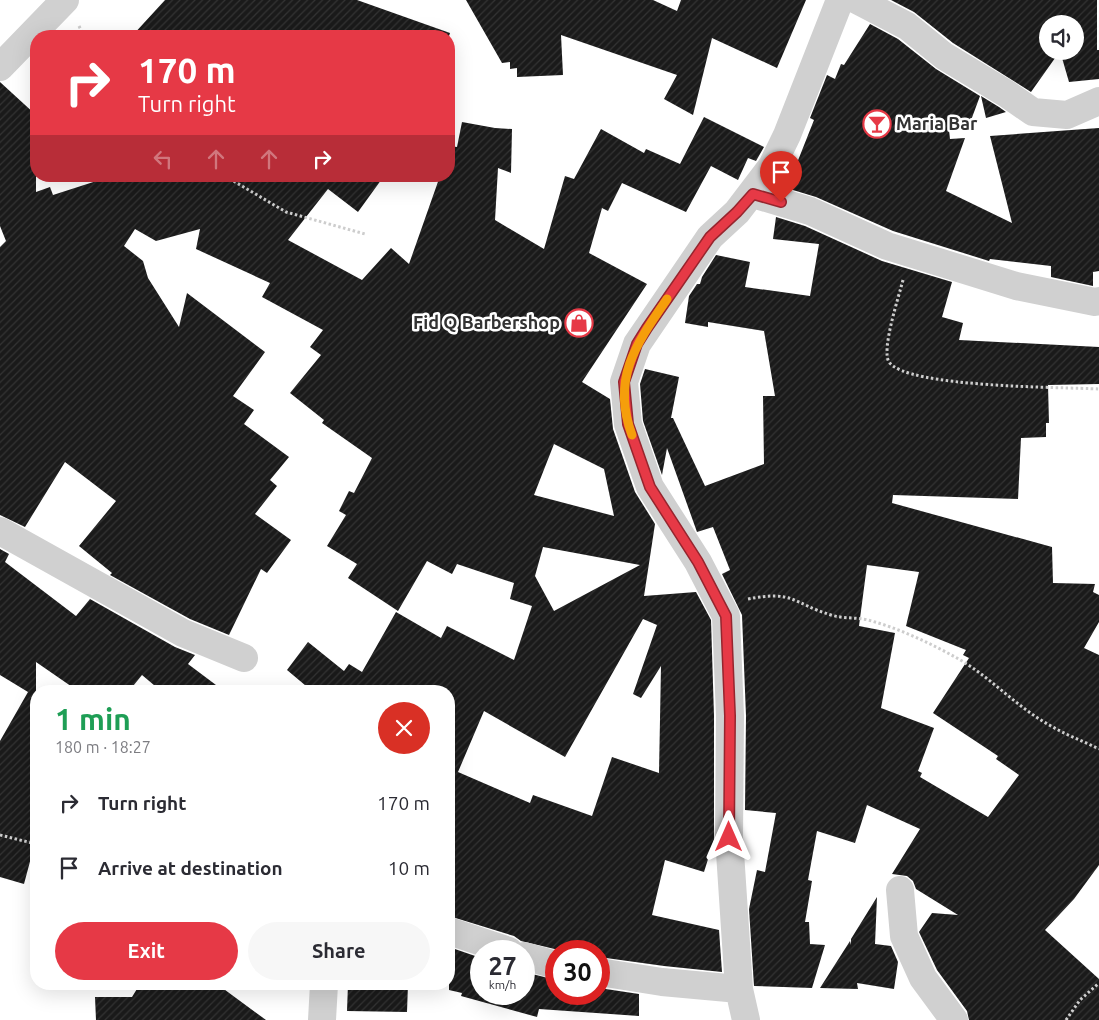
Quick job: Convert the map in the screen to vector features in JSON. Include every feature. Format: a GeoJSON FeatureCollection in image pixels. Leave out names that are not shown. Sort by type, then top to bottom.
{"type":"FeatureCollection","features":[{"type":"Feature","properties":{"kind":"street"},"geometry":{"type":"LineString","coordinates":[[36,30],[65,0]]}},
{"type":"Feature","properties":{"kind":"street"},"geometry":{"type":"LineString","coordinates":[[746,1020],[739,989],[729,837],[730,716],[726,616],[698,562],[650,487],[628,424],[624,382],[637,344],[710,237],[753,194],[772,166],[788,135],[840,0]]}},
{"type":"Feature","properties":{"kind":"street"},"geometry":{"type":"LineString","coordinates":[[857,0],[907,26],[944,56],[1033,112],[1067,115],[1099,101]]}},
{"type":"Feature","properties":{"kind":"street"},"geometry":{"type":"LineString","coordinates":[[0,67],[30,36]]}},
{"type":"Feature","properties":{"kind":"street"},"geometry":{"type":"LineString","coordinates":[[753,194],[810,211],[866,239],[909,253],[1016,286],[1095,302],[1099,301]]}},
{"type":"Feature","properties":{"kind":"street"},"geometry":{"type":"LineString","coordinates":[[0,531],[183,633],[244,658]]}},
{"type":"Feature","properties":{"kind":"street"},"geometry":{"type":"LineString","coordinates":[[900,890],[904,936],[923,978],[954,1020]]}},
{"type":"Feature","properties":{"kind":"street"},"geometry":{"type":"LineString","coordinates":[[455,933],[476,940]]}},
{"type":"Feature","properties":{"kind":"street"},"geometry":{"type":"LineString","coordinates":[[610,974],[662,982],[739,989]]}},
{"type":"Feature","properties":{"kind":"street"},"geometry":{"type":"LineString","coordinates":[[322,1020],[324,990]]}},
{"type":"Feature","properties":{"kind":"path"},"geometry":{"type":"LineString","coordinates":[[235,182],[286,212],[365,234]]}},
{"type":"Feature","properties":{"kind":"path"},"geometry":{"type":"LineString","coordinates":[[909,253],[887,348],[888,361],[898,370],[963,384],[1099,389]]}},
{"type":"Feature","properties":{"kind":"path"},"geometry":{"type":"LineString","coordinates":[[720,605],[772,594],[786,596],[829,615],[851,620],[865,619],[889,626],[955,657],[983,674],[1013,700],[1050,726],[1099,749]]}},
{"type":"Feature","properties":{"kind":"path"},"geometry":{"type":"LineString","coordinates":[[0,834],[30,842]]}},
{"type":"Feature","properties":{"kind":"path"},"geometry":{"type":"LineString","coordinates":[[1066,1020],[1080,1000],[1099,983]]}},
{"type":"Feature","properties":{"kind":"building"},"geometry":{"type":"Polygon","coordinates":[[[165,0],[357,0],[442,30],[138,30],[165,0]]]}},
{"type":"Feature","properties":{"kind":"building"},"geometry":{"type":"Polygon","coordinates":[[[466,0],[653,0],[677,11],[681,0],[806,0],[777,68],[712,38],[693,115],[664,99],[677,75],[561,35],[563,75],[517,77],[517,68],[510,69],[510,62],[502,63],[466,0]]]}},
{"type":"Feature","properties":{"kind":"building"},"geometry":{"type":"Polygon","coordinates":[[[891,0],[1097,0],[1099,79],[1069,82],[1063,60],[1084,60],[1084,15],[1039,15],[1039,60],[1054,60],[1031,92],[953,43],[914,12],[891,0]]]}},
{"type":"Feature","properties":{"kind":"building"},"geometry":{"type":"Polygon","coordinates":[[[870,24],[898,39],[936,69],[980,96],[970,123],[949,130],[950,139],[965,138],[946,191],[1012,223],[990,136],[1099,128],[1099,271],[1093,272],[1093,286],[1051,277],[1051,266],[990,259],[989,261],[893,231],[816,197],[783,187],[791,167],[795,168],[814,120],[810,118],[827,75],[835,79],[841,64],[844,65],[870,24]]]}},
{"type":"Feature","properties":{"kind":"building"},"geometry":{"type":"Polygon","coordinates":[[[0,82],[30,110],[30,182],[36,182],[36,192],[50,187],[53,195],[93,182],[380,182],[358,212],[328,189],[288,240],[362,280],[391,248],[409,264],[438,182],[455,182],[455,147],[457,147],[462,122],[512,129],[511,173],[498,168],[495,220],[544,249],[565,176],[574,179],[601,129],[644,153],[646,149],[680,164],[704,117],[764,147],[756,161],[748,158],[738,180],[711,166],[686,212],[622,183],[608,211],[602,208],[589,253],[647,284],[582,382],[610,399],[613,429],[635,492],[655,524],[644,596],[696,592],[711,620],[714,716],[714,840],[704,872],[665,860],[652,915],[719,930],[722,972],[610,959],[610,940],[545,940],[545,947],[535,944],[535,940],[520,940],[514,936],[455,918],[455,685],[305,685],[287,670],[308,642],[344,671],[349,664],[362,672],[396,612],[441,638],[447,626],[514,660],[532,606],[510,599],[514,583],[457,564],[452,574],[427,561],[398,611],[348,578],[357,564],[327,546],[346,515],[339,511],[349,491],[354,493],[372,458],[322,423],[324,420],[290,393],[321,355],[310,347],[323,330],[262,297],[270,283],[196,249],[200,229],[156,241],[135,229],[124,246],[143,261],[148,278],[179,327],[187,293],[265,352],[233,396],[254,410],[244,424],[289,457],[270,480],[277,486],[255,514],[291,540],[267,573],[261,569],[229,635],[190,619],[110,575],[112,573],[79,546],[116,501],[65,462],[25,527],[0,515],[0,247],[6,241],[0,226],[0,82]],[[554,444],[534,495],[614,516],[604,469],[554,444]],[[543,547],[535,576],[554,611],[640,565],[543,547]],[[643,619],[565,757],[484,711],[458,772],[530,803],[533,795],[592,816],[612,757],[659,773],[661,666],[641,698],[633,694],[657,625],[643,619]]]}},
{"type":"Feature","properties":{"kind":"building"},"geometry":{"type":"Polygon","coordinates":[[[981,96],[999,107],[1006,112],[986,118],[981,96]]]}},
{"type":"Feature","properties":{"kind":"building"},"geometry":{"type":"Polygon","coordinates":[[[776,217],[805,226],[882,261],[952,282],[942,317],[963,323],[959,340],[1099,347],[1099,384],[1048,385],[1049,423],[1046,423],[1046,437],[1021,438],[1018,499],[893,495],[892,503],[1052,547],[1053,583],[1095,584],[1093,592],[1099,595],[1099,622],[1084,648],[1099,655],[1099,865],[1074,899],[1045,930],[1099,979],[1099,1020],[969,1020],[967,1011],[937,970],[919,932],[932,913],[958,915],[916,889],[913,881],[907,876],[892,874],[920,829],[867,805],[855,843],[817,831],[808,880],[812,881],[805,922],[809,922],[810,944],[825,945],[812,988],[754,986],[749,909],[757,870],[765,872],[776,813],[745,810],[746,716],[742,615],[722,574],[730,570],[713,527],[697,532],[667,448],[662,475],[643,421],[640,384],[645,369],[679,377],[671,418],[673,418],[705,486],[764,464],[763,396],[775,396],[764,331],[708,322],[708,327],[685,323],[689,296],[697,284],[700,284],[702,277],[716,255],[750,262],[745,287],[810,296],[819,244],[773,239],[776,217]],[[867,565],[859,626],[895,633],[881,708],[934,728],[918,771],[922,773],[920,777],[988,817],[1019,775],[996,759],[998,756],[933,713],[969,658],[963,655],[966,650],[906,626],[919,572],[867,565]]]}},
{"type":"Feature","properties":{"kind":"building"},"geometry":{"type":"Polygon","coordinates":[[[0,549],[9,554],[5,562],[76,616],[90,599],[175,647],[195,655],[188,664],[216,685],[154,685],[142,675],[134,685],[69,685],[36,662],[36,685],[30,685],[30,862],[24,884],[0,877],[0,741],[28,692],[0,675],[0,549]]]}},
{"type":"Feature","properties":{"kind":"building"},"geometry":{"type":"Polygon","coordinates":[[[877,897],[875,944],[891,946],[898,962],[894,989],[857,983],[858,989],[820,988],[850,941],[851,945],[851,939],[877,897]]]}},
{"type":"Feature","properties":{"kind":"building"},"geometry":{"type":"Polygon","coordinates":[[[455,949],[470,954],[470,998],[461,996],[462,993],[449,990],[455,990],[455,949]]]}},
{"type":"Feature","properties":{"kind":"building"},"geometry":{"type":"Polygon","coordinates":[[[535,975],[545,977],[545,1005],[610,1005],[610,990],[639,994],[639,1016],[539,1009],[537,1017],[494,1005],[535,1005],[535,975]]]}},
{"type":"Feature","properties":{"kind":"building"},"geometry":{"type":"Polygon","coordinates":[[[136,990],[225,990],[266,1020],[96,1020],[95,997],[132,997],[136,990]]]}},
{"type":"Feature","properties":{"kind":"building"},"geometry":{"type":"Polygon","coordinates":[[[348,990],[408,990],[407,1012],[347,1011],[348,990]]]}},
{"type":"Feature","properties":{"kind":"slow traffic"},"geometry":{"type":"LineString","coordinates":[[632,435],[628,424],[624,382],[637,344],[667,299]]}},
{"type":"Feature","properties":{"kind":"place","name":"Maria Bar"},"geometry":{"type":"Point","coordinates":[877,124]}},
{"type":"Feature","properties":{"kind":"place","name":"Fid Q Barbershop"},"geometry":{"type":"Point","coordinates":[579,323]}},
{"type":"Feature","properties":{"kind":"route"},"geometry":{"type":"LineString","coordinates":[[729,837],[730,716],[726,616],[698,562],[650,487],[628,424],[624,382],[637,344],[710,237],[753,194],[781,202]]}}]}
